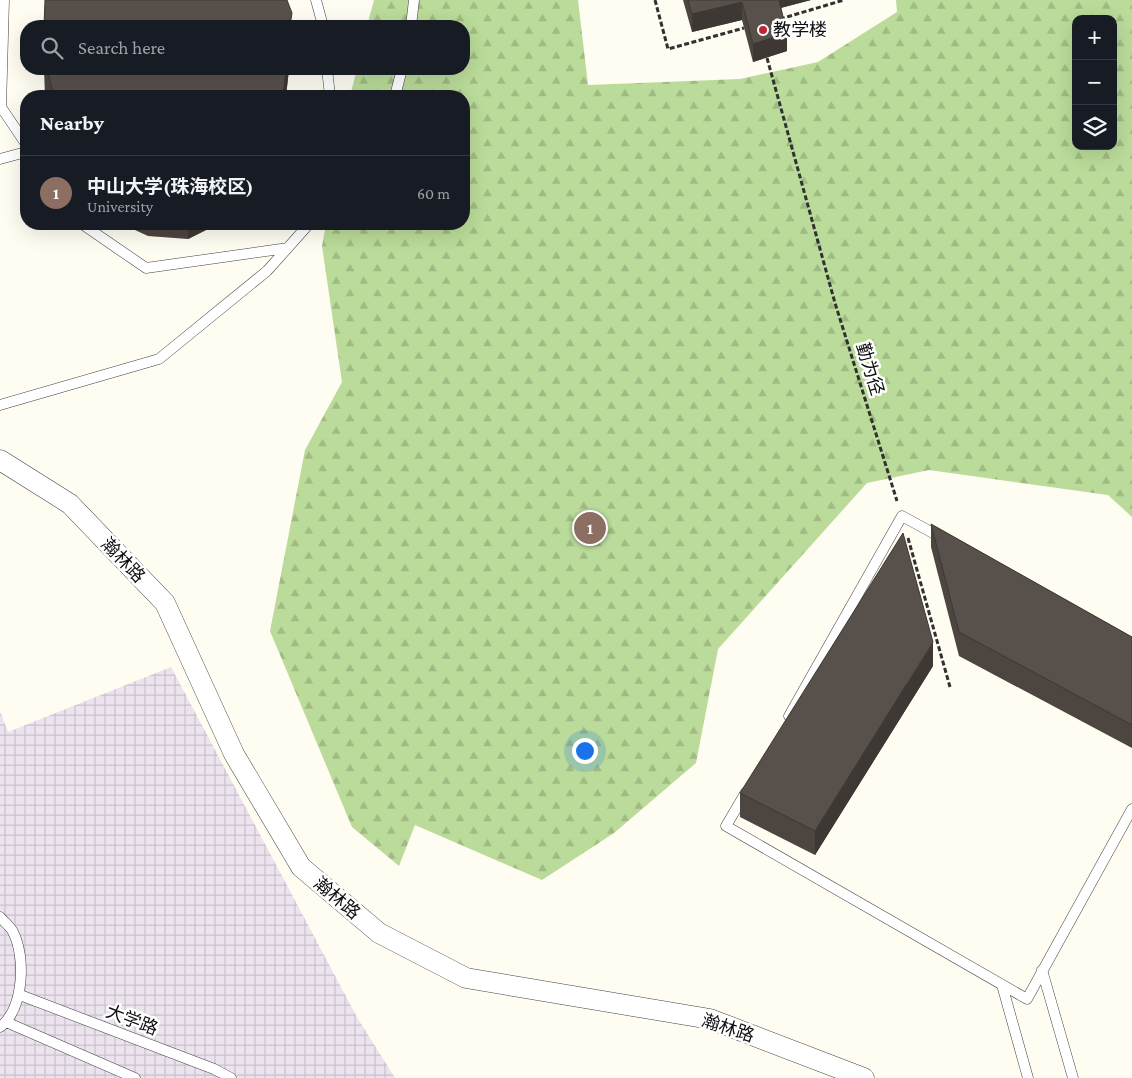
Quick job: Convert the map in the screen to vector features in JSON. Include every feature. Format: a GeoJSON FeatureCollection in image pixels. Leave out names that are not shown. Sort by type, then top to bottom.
{"type":"FeatureCollection","features":[{"type":"Feature","properties":{"kind":"street","name":"瀚林路"},"geometry":{"type":"LineString","coordinates":[[0,460],[70,504],[164,604],[234,754],[301,867],[379,933],[466,978],[710,1019],[864,1078]]}},
{"type":"Feature","properties":{"kind":"lane"},"geometry":{"type":"LineString","coordinates":[[4,0],[1,107],[20,135]]}},
{"type":"Feature","properties":{"kind":"lane"},"geometry":{"type":"LineString","coordinates":[[316,0],[321,20]]}},
{"type":"Feature","properties":{"kind":"lane"},"geometry":{"type":"LineString","coordinates":[[412,20],[414,0]]}},
{"type":"Feature","properties":{"kind":"lane"},"geometry":{"type":"LineString","coordinates":[[328,75],[329,90]]}},
{"type":"Feature","properties":{"kind":"lane"},"geometry":{"type":"LineString","coordinates":[[397,90],[400,75]]}},
{"type":"Feature","properties":{"kind":"lane"},"geometry":{"type":"LineString","coordinates":[[0,159],[20,154]]}},
{"type":"Feature","properties":{"kind":"lane"},"geometry":{"type":"LineString","coordinates":[[91,230],[146,268],[288,248]]}},
{"type":"Feature","properties":{"kind":"lane"},"geometry":{"type":"LineString","coordinates":[[0,405],[159,359],[267,271],[302,230]]}},
{"type":"Feature","properties":{"kind":"lane"},"geometry":{"type":"LineString","coordinates":[[785,723],[902,516],[953,544]]}},
{"type":"Feature","properties":{"kind":"lane"},"geometry":{"type":"LineString","coordinates":[[751,783],[726,826],[1027,999],[1132,809]]}},
{"type":"Feature","properties":{"kind":"lane"},"geometry":{"type":"LineString","coordinates":[[0,917],[13,932],[21,964],[20,995],[3,1025],[135,1078]]}},
{"type":"Feature","properties":{"kind":"lane"},"geometry":{"type":"LineString","coordinates":[[1042,970],[1073,1078]]}},
{"type":"Feature","properties":{"kind":"lane"},"geometry":{"type":"LineString","coordinates":[[1002,985],[1028,1078]]}},
{"type":"Feature","properties":{"kind":"lane","name":"大学路"},"geometry":{"type":"LineString","coordinates":[[20,995],[214,1069],[230,1078]]}},
{"type":"Feature","properties":{"kind":"path"},"geometry":{"type":"LineString","coordinates":[[655,0],[668,49],[744,28]]}},
{"type":"Feature","properties":{"kind":"path"},"geometry":{"type":"LineString","coordinates":[[779,19],[844,0]]}},
{"type":"Feature","properties":{"kind":"path","name":"勤为径"},"geometry":{"type":"LineString","coordinates":[[767,58],[835,303],[902,516],[950,687]]}},
{"type":"Feature","properties":{"kind":"shaded area"},"geometry":{"type":"Polygon","coordinates":[[[171,667],[358,1019],[395,1078],[0,1078],[0,711],[8,732],[171,667]]]}},
{"type":"Feature","properties":{"kind":"green space"},"geometry":{"type":"Polygon","coordinates":[[[374,0],[578,0],[588,85],[740,79],[818,62],[897,12],[896,0],[1132,0],[1132,517],[1108,495],[929,470],[867,483],[718,649],[696,763],[614,833],[542,880],[415,825],[399,866],[352,827],[270,631],[305,450],[342,382],[322,246],[325,230],[470,230],[470,90],[352,90],[355,75],[470,75],[470,20],[369,20],[374,0]]]}},
{"type":"Feature","properties":{"kind":"building"},"geometry":{"type":"Polygon","coordinates":[[[45,0],[287,0],[292,13],[291,20],[44,20],[45,0]]]}},
{"type":"Feature","properties":{"kind":"building"},"geometry":{"type":"Polygon","coordinates":[[[688,0],[779,0],[787,33],[753,44],[742,2],[692,14],[688,0]]]}},
{"type":"Feature","properties":{"kind":"building"},"geometry":{"type":"Polygon","coordinates":[[[49,75],[285,75],[284,90],[52,90],[49,75]]]}},
{"type":"Feature","properties":{"kind":"building"},"geometry":{"type":"Polygon","coordinates":[[[931,524],[1132,637],[1132,725],[959,632],[931,524]]]}},
{"type":"Feature","properties":{"kind":"building"},"geometry":{"type":"Polygon","coordinates":[[[903,533],[933,642],[815,831],[740,793],[903,533]]]}},
{"type":"Feature","properties":{"kind":"place","name":"教学楼"},"geometry":{"type":"Point","coordinates":[763,30]}},
{"type":"Feature","properties":{"kind":"place","name":"中山大学(珠海校区)"},"geometry":{"type":"Point","coordinates":[590,528]}}]}
